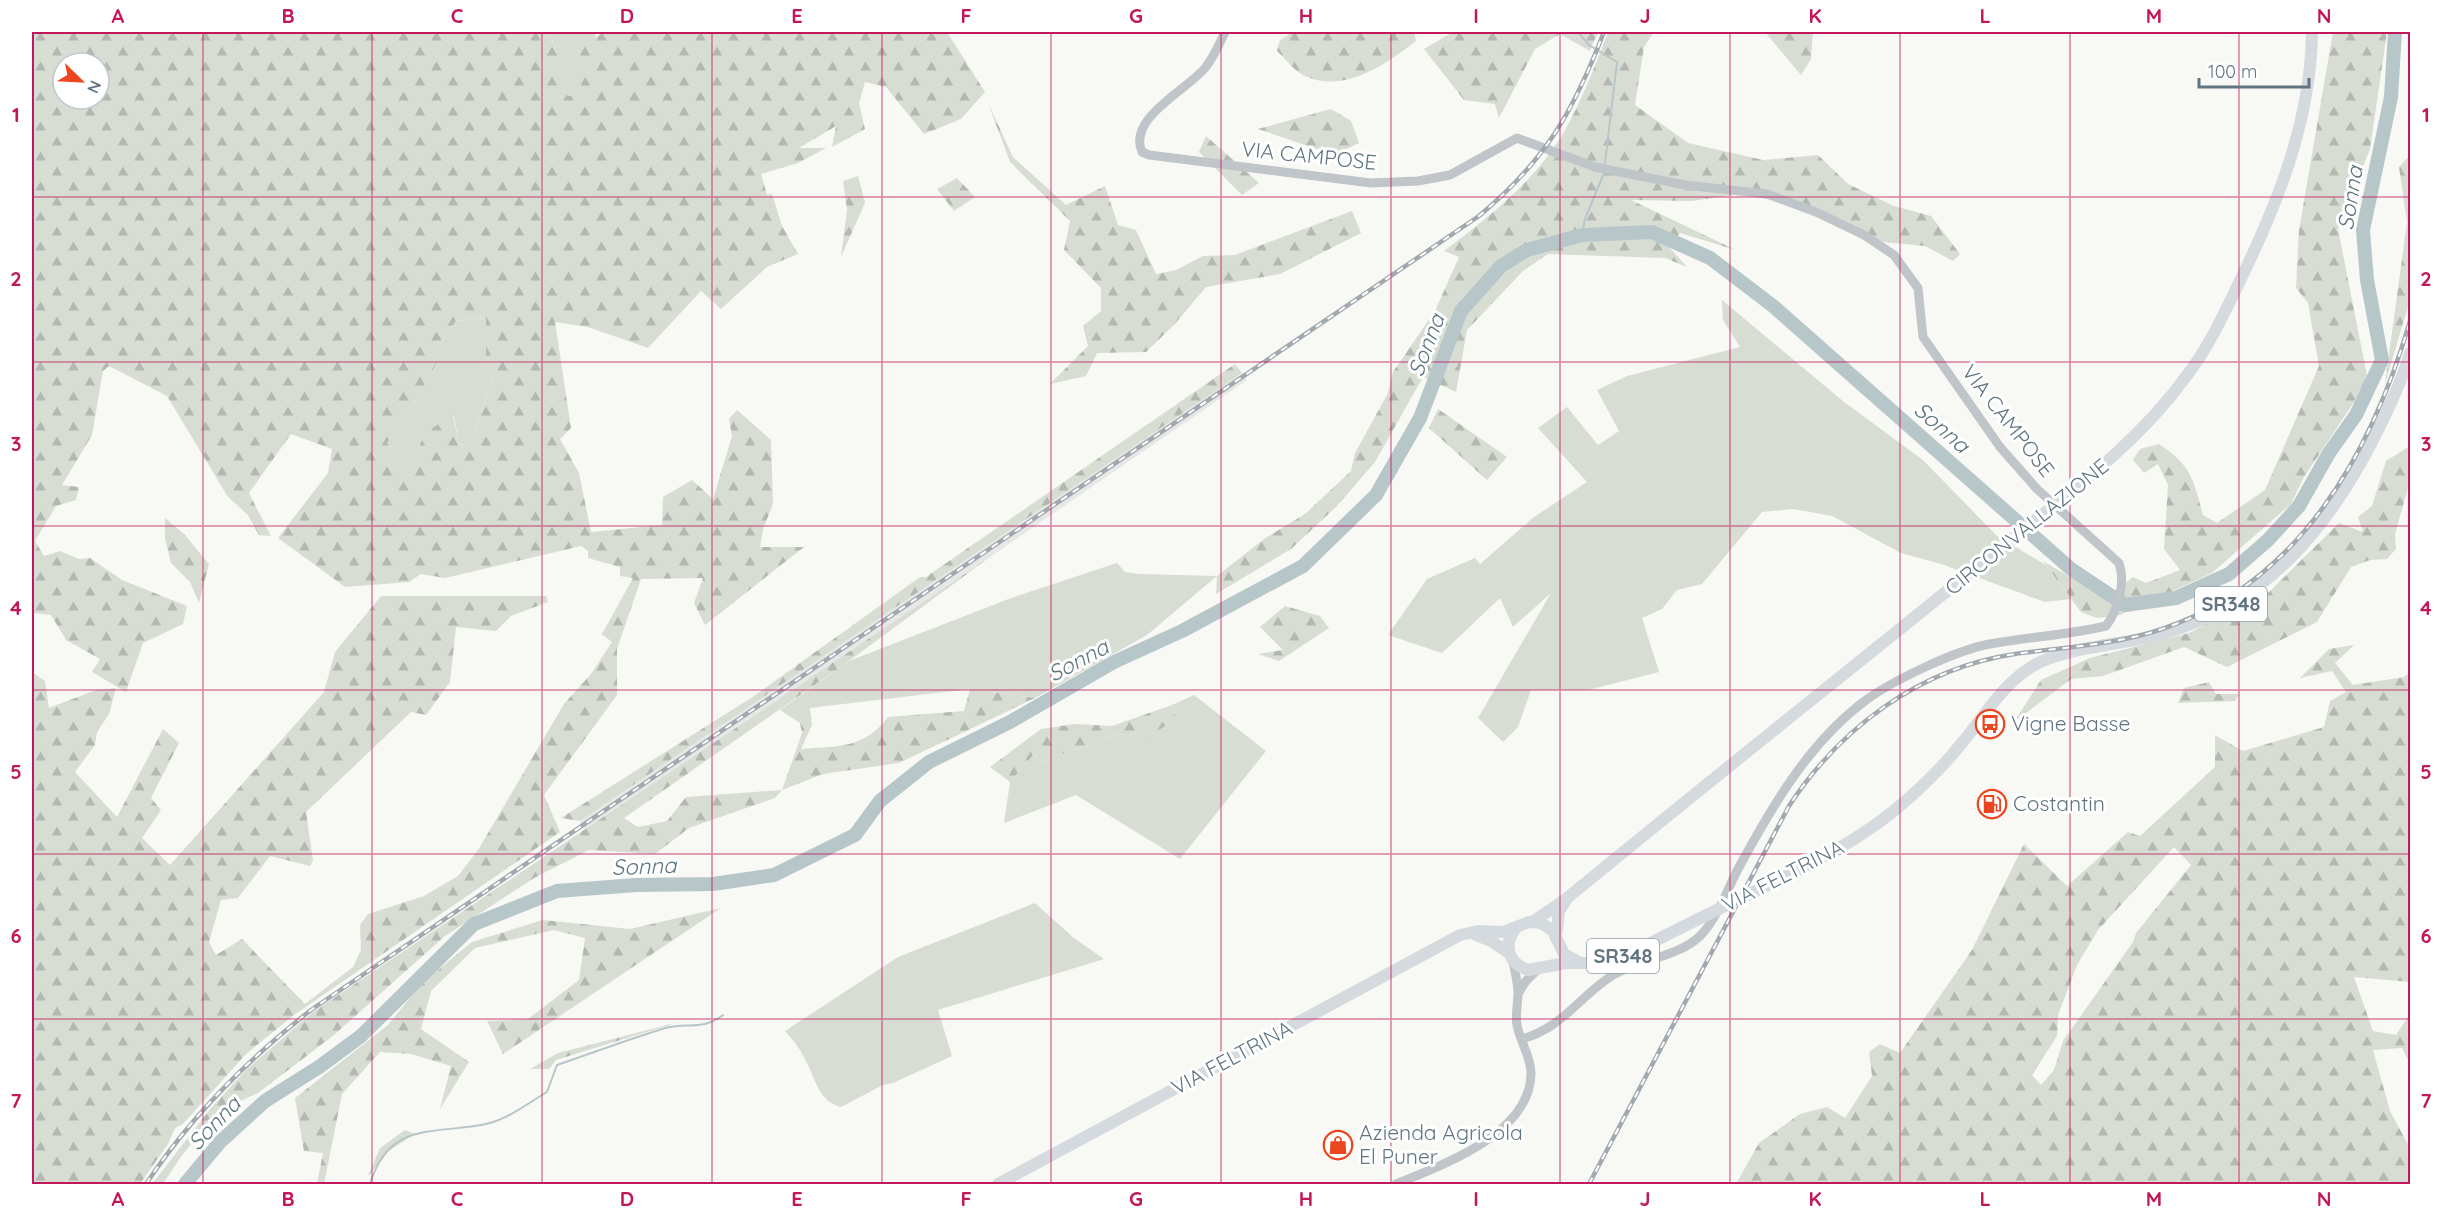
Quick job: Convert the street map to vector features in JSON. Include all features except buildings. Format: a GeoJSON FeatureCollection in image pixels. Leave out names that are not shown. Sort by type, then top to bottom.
{"type":"FeatureCollection","features":[{"type":"Feature","properties":{"kind":"main road","name":"CIRCONVALLAZIONE"},"geometry":{"type":"LineString","coordinates":[[1534,921],[1566,899],[2091,477],[2140,431],[2189,373],[2208,343],[2271,214],[2302,121],[2310,75],[2312,32]]}},
{"type":"Feature","properties":{"kind":"main road","name":"VIA FELTRINA"},"geometry":{"type":"LineString","coordinates":[[1466,934],[1491,940],[1528,970],[1578,962],[1598,963],[1621,958],[1851,842],[1906,800],[1961,744],[2010,685],[2038,663],[2054,656],[2124,644],[2183,627],[2220,610],[2278,570],[2326,520],[2348,487],[2393,399],[2410,353]]}},
{"type":"Feature","properties":{"kind":"main road"},"geometry":{"type":"LineString","coordinates":[[1540,969],[1554,958],[1559,911],[1566,899]]}},
{"type":"Feature","properties":{"kind":"main road","name":"VIA FELTRINA"},"geometry":{"type":"LineString","coordinates":[[998,1185],[1437,946],[1466,934],[1503,932],[1534,921]]}},
{"type":"Feature","properties":{"kind":"main road"},"geometry":{"type":"LineString","coordinates":[[1534,921],[1548,926],[1557,941]]}},
{"type":"Feature","properties":{"kind":"main road"},"geometry":{"type":"LineString","coordinates":[[1511,958],[1509,939],[1516,927]]}},
{"type":"Feature","properties":{"kind":"main road","name":"SR348"},"geometry":{"type":"LineString","coordinates":[[1557,941],[1564,954],[1578,962]]}},
{"type":"Feature","properties":{"kind":"street","name":"VIA CAMPOSE"},"geometry":{"type":"LineString","coordinates":[[1225,32],[1217,51],[1204,69],[1156,109],[1145,124],[1139,135],[1142,152],[1149,155],[1371,183],[1450,175],[1517,138],[1595,167],[1685,185],[1767,194],[1816,212],[1864,235],[1894,255],[1918,288],[1923,337],[1941,366],[2000,447],[2037,489],[2119,563],[2122,576],[2115,615],[2106,626],[2054,636],[1988,644],[1902,679],[1866,700],[1830,732],[1800,768],[1759,831],[1703,933],[1694,941],[1620,971],[1599,986],[1558,1023],[1540,1034],[1522,1039]]}},
{"type":"Feature","properties":{"kind":"street"},"geometry":{"type":"LineString","coordinates":[[1396,1185],[1460,1157],[1491,1136],[1519,1110],[1527,1093],[1531,1074],[1516,1019],[1518,995],[1511,958]]}},
{"type":"Feature","properties":{"kind":"street"},"geometry":{"type":"LineString","coordinates":[[1518,995],[1526,981],[1540,969]]}},
{"type":"Feature","properties":{"kind":"shaded area"},"geometry":{"type":"Polygon","coordinates":[[[1242,373],[1247,380],[990,557],[585,829],[580,821],[1242,373]]]}},
{"type":"Feature","properties":{"kind":"green space"},"geometry":{"type":"Polygon","coordinates":[[[32,32],[550,32],[559,61],[546,68],[568,96],[575,95],[585,77],[574,51],[604,32],[947,32],[985,92],[961,119],[924,134],[886,87],[865,82],[859,103],[865,129],[832,147],[836,126],[799,148],[826,148],[798,163],[761,174],[767,195],[772,194],[782,226],[798,254],[767,267],[721,309],[701,291],[648,348],[588,327],[555,322],[571,428],[560,439],[579,473],[591,532],[662,525],[663,497],[692,480],[713,499],[732,436],[729,419],[737,410],[771,440],[773,504],[763,529],[760,547],[804,547],[705,625],[694,603],[703,578],[641,579],[617,649],[617,695],[544,795],[560,832],[294,1015],[246,1054],[183,1124],[175,1128],[168,1144],[140,1184],[32,1184],[32,672],[45,681],[49,708],[96,690],[116,688],[109,714],[97,732],[95,745],[75,772],[117,817],[163,729],[179,743],[151,798],[161,810],[142,838],[170,865],[324,692],[335,652],[381,596],[546,596],[548,602],[511,616],[496,631],[456,627],[450,682],[426,715],[411,712],[306,812],[313,860],[310,866],[270,856],[238,898],[221,900],[209,942],[216,955],[242,939],[305,1004],[353,967],[361,950],[360,925],[368,914],[424,896],[458,876],[478,850],[564,704],[591,674],[612,642],[602,634],[633,578],[620,576],[620,567],[588,558],[588,551],[581,546],[445,578],[421,574],[409,582],[345,587],[278,538],[328,473],[332,449],[291,434],[249,493],[271,536],[259,535],[248,515],[228,497],[167,396],[109,366],[103,371],[92,435],[62,485],[79,487],[76,500],[56,506],[35,541],[44,556],[60,551],[79,559],[90,558],[122,580],[187,606],[183,624],[143,643],[126,692],[92,672],[100,659],[66,640],[51,615],[32,613],[32,32]],[[486,318],[456,321],[436,349],[436,364],[414,404],[387,443],[401,466],[413,461],[425,433],[453,415],[459,445],[470,443],[493,379],[486,358],[486,318]]]}},
{"type":"Feature","properties":{"kind":"green space"},"geometry":{"type":"Polygon","coordinates":[[[550,32],[604,32],[596,34],[585,77],[575,95],[568,96],[545,68],[559,61],[550,32]]]}},
{"type":"Feature","properties":{"kind":"green space"},"geometry":{"type":"Polygon","coordinates":[[[1293,32],[1414,32],[1416,41],[1392,59],[1364,74],[1350,79],[1320,81],[1301,74],[1277,51],[1280,40],[1293,32]]]}},
{"type":"Feature","properties":{"kind":"green space"},"geometry":{"type":"Polygon","coordinates":[[[1453,32],[1598,32],[1590,51],[1560,34],[1535,49],[1499,118],[1495,104],[1464,100],[1424,49],[1453,32]]]}},
{"type":"Feature","properties":{"kind":"green space"},"geometry":{"type":"Polygon","coordinates":[[[1608,32],[1654,32],[1644,47],[1635,105],[1688,143],[1763,160],[1818,155],[1848,184],[1894,206],[1931,216],[1960,254],[1953,261],[1925,246],[1883,242],[1769,190],[1692,201],[1631,200],[1736,250],[1680,233],[1670,248],[1687,267],[1665,258],[1548,254],[1523,271],[1467,330],[1456,392],[1423,377],[1375,462],[1336,507],[1291,549],[1216,594],[1217,576],[1264,539],[1305,514],[1351,471],[1355,453],[1387,395],[1393,372],[1435,311],[1459,257],[1444,251],[1510,198],[1552,150],[1577,108],[1608,32]]]}},
{"type":"Feature","properties":{"kind":"green space"},"geometry":{"type":"Polygon","coordinates":[[[1765,32],[1813,32],[1811,59],[1801,75],[1765,32]]]}},
{"type":"Feature","properties":{"kind":"green space"},"geometry":{"type":"Polygon","coordinates":[[[2333,32],[2387,32],[2370,149],[2338,229],[2368,381],[2304,477],[2291,504],[2212,573],[2120,615],[2097,618],[2081,612],[2043,561],[2106,598],[2133,577],[2146,583],[2180,570],[2164,549],[2168,485],[2158,464],[2144,473],[2133,460],[2140,449],[2159,444],[2178,459],[2190,474],[2203,515],[2217,523],[2265,490],[2319,366],[2308,303],[2296,288],[2299,230],[2333,32]]]}},
{"type":"Feature","properties":{"kind":"green space"},"geometry":{"type":"Polygon","coordinates":[[[988,103],[1013,157],[1066,205],[1105,186],[1118,225],[1136,230],[1156,274],[1176,270],[1203,256],[1235,255],[1352,211],[1361,233],[1280,274],[1206,287],[1174,325],[1146,352],[1097,353],[1086,376],[1050,384],[1088,346],[1083,326],[1101,311],[1101,288],[1064,250],[1070,221],[1010,162],[988,103]]]}},
{"type":"Feature","properties":{"kind":"green space"},"geometry":{"type":"Polygon","coordinates":[[[1331,109],[1351,121],[1359,143],[1334,155],[1258,129],[1331,109]]]}},
{"type":"Feature","properties":{"kind":"green space"},"geometry":{"type":"Polygon","coordinates":[[[1206,136],[1259,183],[1242,195],[1199,152],[1206,136]]]}},
{"type":"Feature","properties":{"kind":"green space"},"geometry":{"type":"Polygon","coordinates":[[[2410,155],[2410,300],[2385,384],[2407,222],[2399,167],[2410,155]]]}},
{"type":"Feature","properties":{"kind":"green space"},"geometry":{"type":"Polygon","coordinates":[[[858,176],[865,203],[841,257],[847,210],[843,181],[858,176]]]}},
{"type":"Feature","properties":{"kind":"green space"},"geometry":{"type":"Polygon","coordinates":[[[957,178],[975,197],[954,211],[937,189],[957,178]]]}},
{"type":"Feature","properties":{"kind":"green space"},"geometry":{"type":"Polygon","coordinates":[[[1722,300],[1844,402],[1923,460],[1997,536],[2046,565],[2071,599],[2045,602],[1941,564],[1901,553],[1832,516],[1793,509],[1762,512],[1702,584],[1677,590],[1662,609],[1642,618],[1659,672],[1588,690],[1531,690],[1518,727],[1503,742],[1478,718],[1551,593],[1513,627],[1500,598],[1442,653],[1388,635],[1427,579],[1475,558],[1480,564],[1534,517],[1587,482],[1538,428],[1567,407],[1598,445],[1619,431],[1597,390],[1627,376],[1740,347],[1723,320],[1722,300]]]}},
{"type":"Feature","properties":{"kind":"green space"},"geometry":{"type":"Polygon","coordinates":[[[487,318],[486,358],[493,379],[470,443],[459,445],[454,416],[425,433],[413,462],[401,466],[387,443],[414,404],[436,364],[436,349],[456,321],[487,318]]]}},
{"type":"Feature","properties":{"kind":"green space"},"geometry":{"type":"Polygon","coordinates":[[[1235,364],[1242,373],[580,821],[561,818],[754,696],[920,577],[926,577],[1235,364]]]}},
{"type":"Feature","properties":{"kind":"green space"},"geometry":{"type":"Polygon","coordinates":[[[1438,409],[1507,457],[1487,480],[1429,428],[1438,409]]]}},
{"type":"Feature","properties":{"kind":"green space"},"geometry":{"type":"Polygon","coordinates":[[[2410,446],[2410,481],[2395,534],[2396,549],[2387,559],[2370,560],[2351,567],[2317,622],[2227,667],[2184,647],[2103,676],[2071,679],[2014,722],[2041,680],[2090,658],[2189,633],[2269,592],[2339,523],[2363,532],[2358,517],[2372,506],[2386,461],[2410,446]]]}},
{"type":"Feature","properties":{"kind":"green space"},"geometry":{"type":"Polygon","coordinates":[[[165,518],[184,534],[209,564],[199,603],[190,582],[171,563],[165,538],[165,518]]]}},
{"type":"Feature","properties":{"kind":"green space"},"geometry":{"type":"Polygon","coordinates":[[[990,557],[849,661],[624,818],[638,827],[667,821],[686,797],[782,790],[775,798],[689,828],[655,854],[589,850],[534,878],[445,936],[334,1035],[258,1093],[218,1111],[180,1158],[163,1184],[152,1184],[211,1108],[247,1069],[313,1012],[990,557]]]}},
{"type":"Feature","properties":{"kind":"green space"},"geometry":{"type":"Polygon","coordinates":[[[1117,563],[1125,572],[1139,574],[1217,576],[1147,635],[1035,698],[970,689],[810,708],[800,723],[780,710],[849,661],[1011,598],[1117,563]]]}},
{"type":"Feature","properties":{"kind":"green space"},"geometry":{"type":"Polygon","coordinates":[[[1285,606],[1320,616],[1329,628],[1279,661],[1258,654],[1283,650],[1260,627],[1285,606]]]}},
{"type":"Feature","properties":{"kind":"green space"},"geometry":{"type":"Polygon","coordinates":[[[2354,645],[2335,663],[2353,685],[2404,677],[2410,672],[2410,982],[2354,977],[2373,1031],[2396,1035],[2410,1014],[2410,1064],[2402,1048],[2373,1050],[2390,1111],[2410,1148],[2410,1184],[1736,1184],[1759,1143],[1800,1114],[1827,1107],[1845,1118],[1872,1076],[1869,1052],[1880,1044],[1900,1053],[1972,950],[2024,844],[2067,886],[2128,832],[2140,836],[2215,767],[2215,735],[2243,751],[2324,727],[2330,701],[2346,692],[2332,671],[2300,678],[2329,649],[2354,645]],[[2174,847],[2098,930],[2077,965],[2058,1015],[2057,1036],[2032,1075],[2041,1085],[2054,1070],[2063,1041],[2133,942],[2136,933],[2191,865],[2174,847]]]}},
{"type":"Feature","properties":{"kind":"green space"},"geometry":{"type":"Polygon","coordinates":[[[2209,682],[2216,694],[2239,694],[2235,701],[2178,703],[2184,688],[2209,682]]]}},
{"type":"Feature","properties":{"kind":"green space"},"geometry":{"type":"Polygon","coordinates":[[[970,689],[1035,698],[899,763],[823,774],[782,790],[802,733],[800,723],[810,708],[812,725],[801,749],[838,746],[860,740],[879,727],[888,717],[964,711],[970,689]]]}},
{"type":"Feature","properties":{"kind":"green space"},"geometry":{"type":"Polygon","coordinates":[[[1194,695],[1266,751],[1180,859],[1076,795],[1004,823],[1010,782],[1034,754],[1041,762],[1119,733],[1144,739],[1177,719],[1172,705],[1194,695]]]}},
{"type":"Feature","properties":{"kind":"green space"},"geometry":{"type":"Polygon","coordinates":[[[1172,705],[1177,719],[1144,739],[1119,733],[1041,762],[1034,754],[1010,782],[990,767],[1041,729],[1075,724],[1112,726],[1172,705]]]}},
{"type":"Feature","properties":{"kind":"green space"},"geometry":{"type":"Polygon","coordinates":[[[1035,903],[1074,938],[1104,959],[938,1010],[952,1056],[893,1083],[883,1085],[841,1107],[823,1095],[802,1054],[785,1031],[898,957],[1035,903]]]}},
{"type":"Feature","properties":{"kind":"green space"},"geometry":{"type":"Polygon","coordinates":[[[721,908],[503,1054],[487,1021],[528,1019],[579,980],[585,938],[554,930],[475,948],[431,991],[421,1029],[469,1062],[440,1109],[451,1066],[411,1054],[380,1052],[342,1094],[324,1184],[317,1184],[323,1153],[304,1151],[295,1098],[388,1025],[421,984],[472,942],[543,920],[630,929],[721,908]]]}},
{"type":"Feature","properties":{"kind":"green space"},"geometry":{"type":"Polygon","coordinates":[[[679,1022],[556,1060],[549,1069],[530,1069],[558,1053],[679,1022]]]}},
{"type":"Feature","properties":{"kind":"green space"},"geometry":{"type":"Polygon","coordinates":[[[405,1130],[415,1134],[390,1150],[368,1176],[380,1148],[405,1130]]]}},
{"type":"Feature","properties":{"kind":"waterway"},"geometry":{"type":"LineString","coordinates":[[1578,32],[1589,45],[1617,62],[1605,163]]}},
{"type":"Feature","properties":{"kind":"waterway","name":"Sonna"},"geometry":{"type":"LineString","coordinates":[[185,1184],[220,1142],[265,1101],[319,1067],[361,1036],[474,924],[557,891],[636,885],[713,884],[774,875],[855,835],[880,801],[929,762],[1010,722],[1114,662],[1182,631],[1303,566],[1376,495],[1420,418],[1461,311],[1501,266],[1527,250],[1582,235],[1652,232],[1710,258],[1773,306],[2071,569],[2125,605],[2176,598],[2229,574],[2268,540],[2299,506],[2329,453],[2356,415],[2382,360],[2367,280],[2363,230],[2391,97],[2395,32]]}},
{"type":"Feature","properties":{"kind":"waterway"},"geometry":{"type":"LineString","coordinates":[[1582,235],[1585,219],[1604,173]]}},
{"type":"Feature","properties":{"kind":"waterway"},"geometry":{"type":"LineString","coordinates":[[370,1184],[379,1163],[390,1148],[403,1139],[434,1131],[490,1123],[505,1117],[547,1092],[557,1065],[662,1029],[701,1025],[723,1015]]}},
{"type":"Feature","properties":{"kind":"railway"},"geometry":{"type":"LineString","coordinates":[[146,1184],[182,1135],[221,1090],[311,1010],[1479,216],[1522,175],[1555,133],[1581,87],[1604,32]]}},
{"type":"Feature","properties":{"kind":"railway"},"geometry":{"type":"LineString","coordinates":[[1589,1184],[1789,806],[1832,751],[1886,706],[1915,688],[1947,673],[1980,661],[2108,642],[2162,629],[2211,608],[2254,580],[2291,546],[2323,507],[2351,464],[2375,418],[2410,321]]}},
{"type":"Feature","properties":{"kind":"place","name":"Vigne Basse"},"geometry":{"type":"Point","coordinates":[1990,724]}},
{"type":"Feature","properties":{"kind":"place","name":"Costantin"},"geometry":{"type":"Point","coordinates":[1992,804]}},
{"type":"Feature","properties":{"kind":"place","name":"Azienda Agricola El Puner"},"geometry":{"type":"Point","coordinates":[1338,1145]}}]}
